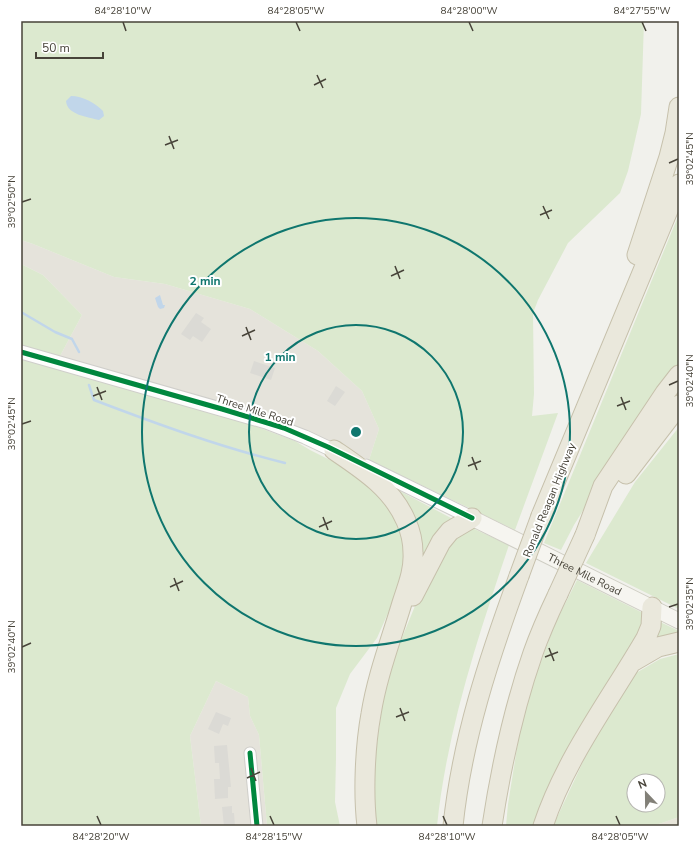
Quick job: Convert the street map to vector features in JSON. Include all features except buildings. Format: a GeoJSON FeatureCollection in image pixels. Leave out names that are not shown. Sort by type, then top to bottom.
{"type":"FeatureCollection","features":[{"type":"Feature","properties":{"kind":"highway"},"geometry":{"type":"LineString","coordinates":[[616,334],[639,246],[669,157],[679,107]]}},
{"type":"Feature","properties":{"kind":"highway","name":"Ronald Reagan Highway"},"geometry":{"type":"LineString","coordinates":[[453,826],[463,758],[490,657],[542,516],[679,184]]}},
{"type":"Feature","properties":{"kind":"highway"},"geometry":{"type":"LineString","coordinates":[[492,826],[508,736],[533,652],[585,535],[603,486],[665,393],[679,375]]}},
{"type":"Feature","properties":{"kind":"highway"},"geometry":{"type":"LineString","coordinates":[[585,535],[631,466],[679,405]]}},
{"type":"Feature","properties":{"kind":"highway"},"geometry":{"type":"LineString","coordinates":[[334,450],[360,468],[387,491],[398,505],[406,521],[414,554],[411,574],[380,672],[370,715],[365,766],[367,826]]}},
{"type":"Feature","properties":{"kind":"highway"},"geometry":{"type":"LineString","coordinates":[[393,632],[405,614],[441,542],[450,531],[472,518]]}},
{"type":"Feature","properties":{"kind":"highway"},"geometry":{"type":"LineString","coordinates":[[543,826],[563,777],[576,752],[646,638],[651,626],[652,607]]}},
{"type":"Feature","properties":{"kind":"highway"},"geometry":{"type":"LineString","coordinates":[[632,663],[658,647],[679,642]]}},
{"type":"Feature","properties":{"kind":"main road","name":"Three Mile Road"},"geometry":{"type":"LineString","coordinates":[[472,518],[679,621]]}},
{"type":"Feature","properties":{"kind":"street","name":"Three Mile Road"},"geometry":{"type":"LineString","coordinates":[[21,352],[266,422],[334,450],[472,518]]}},
{"type":"Feature","properties":{"kind":"street"},"geometry":{"type":"LineString","coordinates":[[250,754],[257,826]]}},
{"type":"Feature","properties":{"kind":"shaded area"},"geometry":{"type":"Polygon","coordinates":[[[21,240],[114,277],[165,284],[250,309],[318,351],[362,391],[379,429],[369,460],[299,430],[223,403],[60,356],[82,315],[43,275],[21,264],[21,240]]]}},
{"type":"Feature","properties":{"kind":"shaded area"},"geometry":{"type":"Polygon","coordinates":[[[216,681],[248,697],[250,716],[259,735],[267,826],[201,826],[190,736],[216,681]]]}},
{"type":"Feature","properties":{"kind":"shaded area"},"geometry":{"type":"Polygon","coordinates":[[[679,817],[679,826],[653,826],[679,817]]]}},
{"type":"Feature","properties":{"kind":"green space"},"geometry":{"type":"Polygon","coordinates":[[[21,21],[644,21],[641,114],[628,171],[620,193],[568,243],[538,300],[533,313],[534,394],[532,416],[558,413],[515,530],[369,460],[379,429],[362,391],[318,351],[250,309],[165,284],[114,277],[21,240],[21,21]]]}},
{"type":"Feature","properties":{"kind":"green space"},"geometry":{"type":"Polygon","coordinates":[[[679,214],[679,365],[652,399],[574,525],[561,550],[544,543],[679,214]]]}},
{"type":"Feature","properties":{"kind":"green space"},"geometry":{"type":"Polygon","coordinates":[[[21,264],[43,275],[82,315],[60,356],[21,345],[21,264]]]}},
{"type":"Feature","properties":{"kind":"green space"},"geometry":{"type":"Polygon","coordinates":[[[21,359],[249,424],[295,441],[342,466],[370,485],[391,505],[406,546],[403,579],[377,638],[350,674],[336,708],[335,802],[340,826],[267,826],[259,735],[250,716],[248,697],[216,681],[190,736],[201,826],[21,826],[21,359]]]}},
{"type":"Feature","properties":{"kind":"green space"},"geometry":{"type":"Polygon","coordinates":[[[679,427],[679,609],[586,563],[635,482],[679,427]]]}},
{"type":"Feature","properties":{"kind":"green space"},"geometry":{"type":"Polygon","coordinates":[[[396,489],[451,518],[452,520],[414,581],[396,489]]]}},
{"type":"Feature","properties":{"kind":"green space"},"geometry":{"type":"Polygon","coordinates":[[[470,527],[509,545],[475,649],[456,719],[448,754],[437,826],[373,826],[373,772],[383,700],[397,650],[417,601],[448,541],[470,527]]]}},
{"type":"Feature","properties":{"kind":"green space"},"geometry":{"type":"Polygon","coordinates":[[[577,580],[645,614],[640,638],[538,826],[506,826],[508,804],[523,711],[554,626],[577,580]]]}},
{"type":"Feature","properties":{"kind":"green space"},"geometry":{"type":"Polygon","coordinates":[[[656,620],[679,631],[679,638],[648,647],[656,620]]]}},
{"type":"Feature","properties":{"kind":"green space"},"geometry":{"type":"Polygon","coordinates":[[[679,654],[679,817],[653,826],[553,826],[604,717],[636,673],[660,659],[679,654]]]}},
{"type":"Feature","properties":{"kind":"water"},"geometry":{"type":"Polygon","coordinates":[[[71,96],[80,97],[93,103],[103,111],[104,116],[99,120],[79,115],[74,112],[67,106],[66,101],[71,96]]]}},
{"type":"Feature","properties":{"kind":"water"},"geometry":{"type":"Polygon","coordinates":[[[160,295],[163,305],[165,305],[164,308],[160,309],[155,298],[160,295]]]}},
{"type":"Feature","properties":{"kind":"waterway"},"geometry":{"type":"LineString","coordinates":[[21,312],[55,332],[72,339],[79,352]]}},
{"type":"Feature","properties":{"kind":"waterway"},"geometry":{"type":"LineString","coordinates":[[89,385],[94,400],[141,418],[237,450],[285,463]]}},
{"type":"Feature","properties":{"kind":"cycle path"},"geometry":{"type":"LineString","coordinates":[[21,352],[284,428],[328,447],[472,518]]}},
{"type":"Feature","properties":{"kind":"cycle path"},"geometry":{"type":"LineString","coordinates":[[250,753],[257,826]]}}]}
